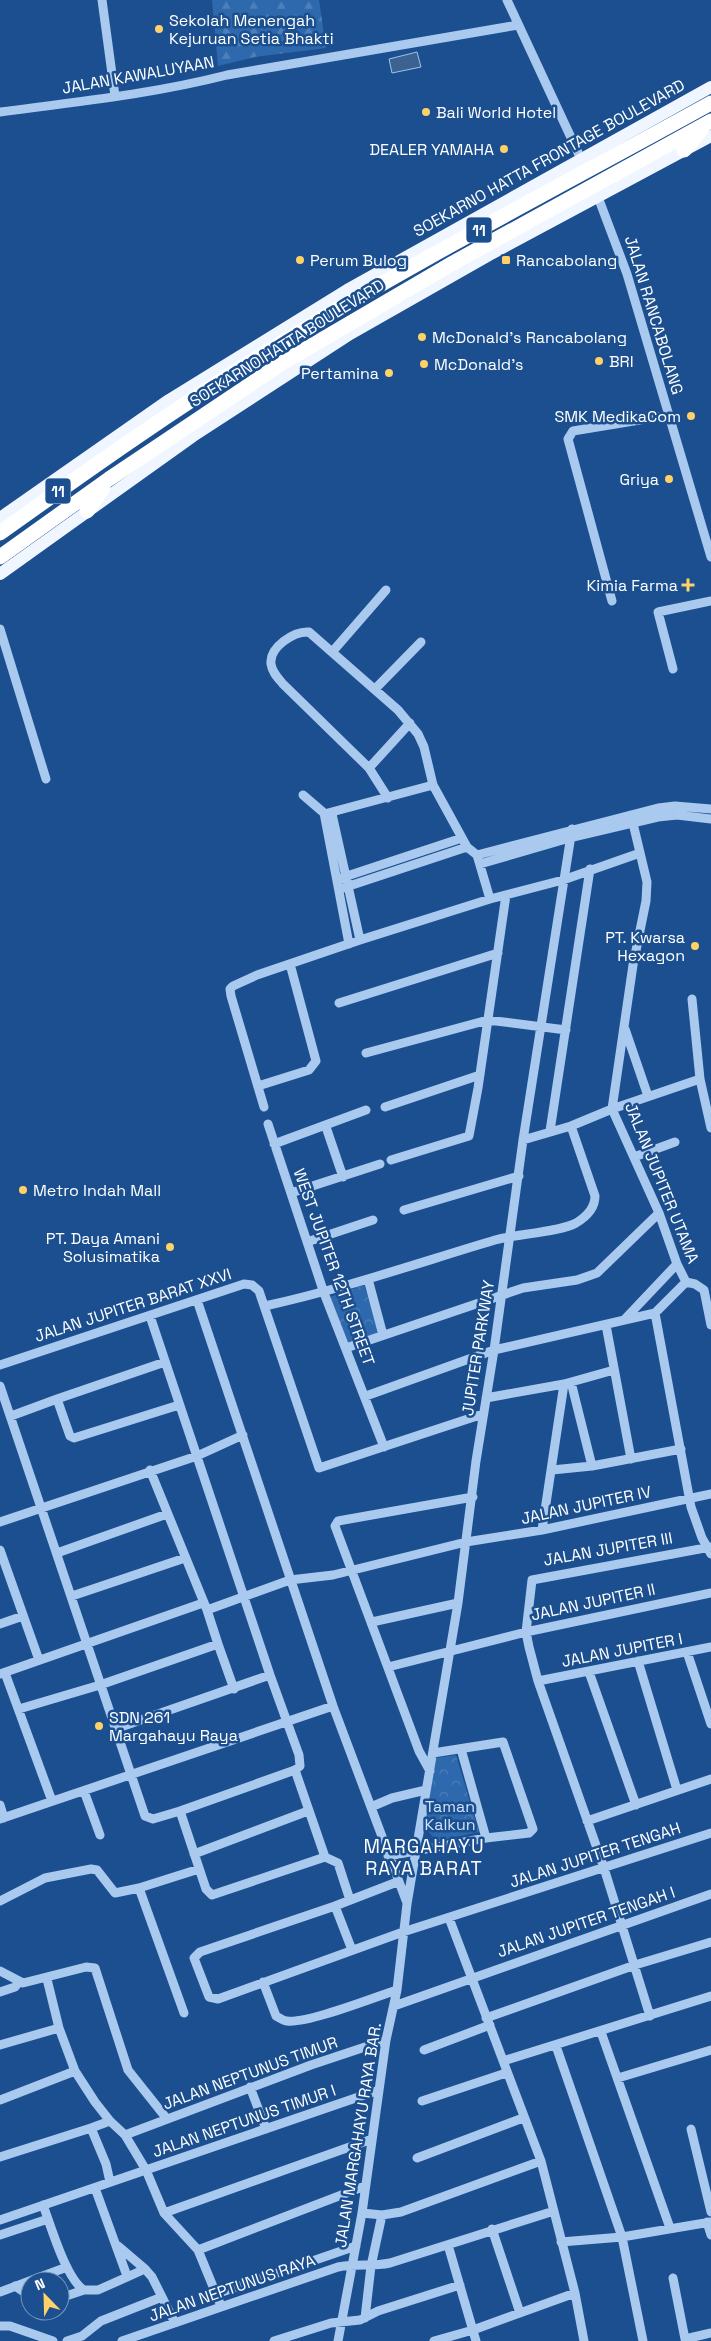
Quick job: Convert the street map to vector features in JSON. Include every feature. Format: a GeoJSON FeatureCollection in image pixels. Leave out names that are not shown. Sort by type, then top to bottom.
{"type":"FeatureCollection","features":[{"type":"Feature","properties":{"kind":"highway","name":"SOEKARNO HATTA BOULEVARD"},"geometry":{"type":"LineString","coordinates":[[0,533],[116,450],[249,363],[271,343],[711,103]]}},
{"type":"Feature","properties":{"kind":"highway","name":"SOEKARNO HATTA BOULEVARD"},"geometry":{"type":"LineString","coordinates":[[0,557],[109,478],[282,363],[453,263],[710,127]]}},
{"type":"Feature","properties":{"kind":"highway"},"geometry":{"type":"LineString","coordinates":[[684,150],[710,127]]}},
{"type":"Feature","properties":{"kind":"highway"},"geometry":{"type":"LineString","coordinates":[[271,343],[274,358],[282,363]]}},
{"type":"Feature","properties":{"kind":"highway"},"geometry":{"type":"LineString","coordinates":[[249,363],[257,368],[261,376]]}},
{"type":"Feature","properties":{"kind":"highway"},"geometry":{"type":"LineString","coordinates":[[93,453],[116,450]]}},
{"type":"Feature","properties":{"kind":"highway"},"geometry":{"type":"LineString","coordinates":[[88,511],[109,478]]}},
{"type":"Feature","properties":{"kind":"main road","name":"SOEKARNO HATTA FRONTAGE BOULEVARD"},"geometry":{"type":"LineString","coordinates":[[0,518],[169,400],[271,343],[418,249],[711,87]]}},
{"type":"Feature","properties":{"kind":"main road"},"geometry":{"type":"LineString","coordinates":[[0,574],[193,436],[350,334],[489,255],[684,150]]}},
{"type":"Feature","properties":{"kind":"street"},"geometry":{"type":"LineString","coordinates":[[102,0],[115,96]]}},
{"type":"Feature","properties":{"kind":"street"},"geometry":{"type":"LineString","coordinates":[[507,0],[580,159]]}},
{"type":"Feature","properties":{"kind":"street","name":"JALAN KAWALUYAAN"},"geometry":{"type":"LineString","coordinates":[[0,112],[115,96],[518,25]]}},
{"type":"Feature","properties":{"kind":"street","name":"JALAN RANCABOLANG"},"geometry":{"type":"LineString","coordinates":[[598,198],[627,274],[708,537],[711,557]]}},
{"type":"Feature","properties":{"kind":"street"},"geometry":{"type":"LineString","coordinates":[[612,602],[568,438],[573,431],[670,416]]}},
{"type":"Feature","properties":{"kind":"street"},"geometry":{"type":"LineString","coordinates":[[333,651],[386,590]]}},
{"type":"Feature","properties":{"kind":"street"},"geometry":{"type":"LineString","coordinates":[[673,668],[658,612],[711,601]]}},
{"type":"Feature","properties":{"kind":"street"},"geometry":{"type":"LineString","coordinates":[[0,629],[46,779]]}},
{"type":"Feature","properties":{"kind":"street"},"geometry":{"type":"LineString","coordinates":[[388,798],[368,768],[283,684],[273,671],[270,663],[272,655],[288,637],[301,632],[309,632],[333,651],[410,723],[424,747],[434,785],[467,847],[478,860],[490,900]]}},
{"type":"Feature","properties":{"kind":"street"},"geometry":{"type":"LineString","coordinates":[[375,689],[421,642]]}},
{"type":"Feature","properties":{"kind":"street"},"geometry":{"type":"LineString","coordinates":[[368,768],[410,723]]}},
{"type":"Feature","properties":{"kind":"street"},"geometry":{"type":"LineString","coordinates":[[328,814],[434,785]]}},
{"type":"Feature","properties":{"kind":"street"},"geometry":{"type":"LineString","coordinates":[[303,795],[328,814],[344,888],[360,940]]}},
{"type":"Feature","properties":{"kind":"street"},"geometry":{"type":"LineString","coordinates":[[478,860],[675,806],[711,809]]}},
{"type":"Feature","properties":{"kind":"street"},"geometry":{"type":"LineString","coordinates":[[658,812],[711,819]]}},
{"type":"Feature","properties":{"kind":"street","name":"JALAN JUPITER UTAMA"},"geometry":{"type":"LineString","coordinates":[[632,819],[647,882],[646,901],[612,1108],[659,1213],[677,1264],[686,1282],[654,1312]]}},
{"type":"Feature","properties":{"kind":"street","name":"JUPITER PARKWAY"},"geometry":{"type":"LineString","coordinates":[[407,1904],[451,1651],[523,1140],[571,834]]}},
{"type":"Feature","properties":{"kind":"street"},"geometry":{"type":"LineString","coordinates":[[342,878],[462,838]]}},
{"type":"Feature","properties":{"kind":"street"},"geometry":{"type":"LineString","coordinates":[[344,888],[467,847]]}},
{"type":"Feature","properties":{"kind":"street"},"geometry":{"type":"LineString","coordinates":[[264,1107],[230,990],[233,986],[258,975],[360,940],[506,895],[563,880],[590,869],[640,854]]}},
{"type":"Feature","properties":{"kind":"street"},"geometry":{"type":"LineString","coordinates":[[550,1130],[590,869]]}},
{"type":"Feature","properties":{"kind":"street"},"geometry":{"type":"LineString","coordinates":[[344,888],[349,944]]}},
{"type":"Feature","properties":{"kind":"street"},"geometry":{"type":"LineString","coordinates":[[392,1160],[467,1138],[470,1134],[506,895]]}},
{"type":"Feature","properties":{"kind":"street"},"geometry":{"type":"LineString","coordinates":[[339,1003],[498,952]]}},
{"type":"Feature","properties":{"kind":"street"},"geometry":{"type":"LineString","coordinates":[[258,1086],[309,1070],[316,1061],[305,1011],[290,964]]}},
{"type":"Feature","properties":{"kind":"street"},"geometry":{"type":"LineString","coordinates":[[692,999],[700,1079],[711,1128]]}},
{"type":"Feature","properties":{"kind":"street"},"geometry":{"type":"LineString","coordinates":[[366,1053],[488,1020],[566,1030]]}},
{"type":"Feature","properties":{"kind":"street"},"geometry":{"type":"LineString","coordinates":[[624,1026],[648,1096]]}},
{"type":"Feature","properties":{"kind":"street"},"geometry":{"type":"LineString","coordinates":[[385,1107],[480,1075]]}},
{"type":"Feature","properties":{"kind":"street"},"geometry":{"type":"LineString","coordinates":[[523,1140],[550,1130],[571,1126],[612,1108],[700,1079]]}},
{"type":"Feature","properties":{"kind":"street"},"geometry":{"type":"LineString","coordinates":[[274,1144],[364,1112]]}},
{"type":"Feature","properties":{"kind":"street","name":"WEST JUPITER 12TH STREET"},"geometry":{"type":"LineString","coordinates":[[268,1124],[324,1293],[366,1396],[384,1447]]}},
{"type":"Feature","properties":{"kind":"street"},"geometry":{"type":"LineString","coordinates":[[265,1306],[324,1293],[497,1239],[510,1238],[577,1223],[592,1210],[595,1204],[595,1196],[571,1126]]}},
{"type":"Feature","properties":{"kind":"street"},"geometry":{"type":"LineString","coordinates":[[326,1127],[343,1177]]}},
{"type":"Feature","properties":{"kind":"street"},"geometry":{"type":"LineString","coordinates":[[634,1157],[675,1142]]}},
{"type":"Feature","properties":{"kind":"street"},"geometry":{"type":"LineString","coordinates":[[291,1194],[380,1164]]}},
{"type":"Feature","properties":{"kind":"street"},"geometry":{"type":"LineString","coordinates":[[404,1210],[519,1176]]}},
{"type":"Feature","properties":{"kind":"street"},"geometry":{"type":"LineString","coordinates":[[346,1348],[523,1288],[576,1280],[598,1273],[659,1213]]}},
{"type":"Feature","properties":{"kind":"street"},"geometry":{"type":"LineString","coordinates":[[307,1242],[373,1220]]}},
{"type":"Feature","properties":{"kind":"street"},"geometry":{"type":"LineString","coordinates":[[623,1321],[677,1264]]}},
{"type":"Feature","properties":{"kind":"street"},"geometry":{"type":"LineString","coordinates":[[368,1279],[383,1335]]}},
{"type":"Feature","properties":{"kind":"street"},"geometry":{"type":"LineString","coordinates":[[686,1282],[695,1284],[704,1290],[711,1325]]}},
{"type":"Feature","properties":{"kind":"street","name":"JALAN JUPITER BARAT XXVI"},"geometry":{"type":"LineString","coordinates":[[0,1365],[244,1284],[252,1285],[259,1291],[265,1306],[318,1468],[384,1447]]}},
{"type":"Feature","properties":{"kind":"street"},"geometry":{"type":"LineString","coordinates":[[197,1300],[333,1706],[397,1882],[407,1904]]}},
{"type":"Feature","properties":{"kind":"street"},"geometry":{"type":"LineString","coordinates":[[366,1396],[494,1350],[623,1321],[654,1312],[691,1498],[697,1506],[710,1549]]}},
{"type":"Feature","properties":{"kind":"street"},"geometry":{"type":"LineString","coordinates":[[0,1386],[72,1596],[114,1729],[132,1775],[145,1816],[149,1819],[180,1811],[295,1770],[301,1761],[270,1675],[150,1316]]}},
{"type":"Feature","properties":{"kind":"street"},"geometry":{"type":"LineString","coordinates":[[606,1325],[631,1459]]}},
{"type":"Feature","properties":{"kind":"street"},"geometry":{"type":"LineString","coordinates":[[11,1416],[165,1362]]}},
{"type":"Feature","properties":{"kind":"street"},"geometry":{"type":"LineString","coordinates":[[486,1398],[568,1383],[614,1370]]}},
{"type":"Feature","properties":{"kind":"street"},"geometry":{"type":"LineString","coordinates":[[568,1383],[592,1466]]}},
{"type":"Feature","properties":{"kind":"street"},"geometry":{"type":"LineString","coordinates":[[542,1530],[568,1383]]}},
{"type":"Feature","properties":{"kind":"street"},"geometry":{"type":"LineString","coordinates":[[57,1399],[70,1436],[74,1438],[179,1405]]}},
{"type":"Feature","properties":{"kind":"street"},"geometry":{"type":"LineString","coordinates":[[384,1447],[483,1414]]}},
{"type":"Feature","properties":{"kind":"street"},"geometry":{"type":"LineString","coordinates":[[0,1522],[150,1470],[197,1456],[243,1435]]}},
{"type":"Feature","properties":{"kind":"street"},"geometry":{"type":"LineString","coordinates":[[552,1470],[592,1466],[681,1449]]}},
{"type":"Feature","properties":{"kind":"street"},"geometry":{"type":"LineString","coordinates":[[150,1470],[205,1607],[234,1689]]}},
{"type":"Feature","properties":{"kind":"street","name":"JALAN JUPITER IV"},"geometry":{"type":"LineString","coordinates":[[2,1673],[86,1644],[291,1582],[333,1576],[466,1542],[542,1530],[711,1494]]}},
{"type":"Feature","properties":{"kind":"street"},"geometry":{"type":"LineString","coordinates":[[430,1770],[418,1751],[335,1526],[338,1521],[473,1497]]}},
{"type":"Feature","properties":{"kind":"street"},"geometry":{"type":"LineString","coordinates":[[57,1553],[167,1514]]}},
{"type":"Feature","properties":{"kind":"street","name":"JALAN JUPITER III"},"geometry":{"type":"LineString","coordinates":[[526,1632],[534,1578],[710,1549]]}},
{"type":"Feature","properties":{"kind":"street"},"geometry":{"type":"LineString","coordinates":[[0,1550],[4,1574],[23,1616],[39,1660]]}},
{"type":"Feature","properties":{"kind":"street"},"geometry":{"type":"LineString","coordinates":[[72,1596],[185,1558]]}},
{"type":"Feature","properties":{"kind":"street","name":"JALAN JUPITER II"},"geometry":{"type":"LineString","coordinates":[[388,1667],[526,1632],[711,1592]]}},
{"type":"Feature","properties":{"kind":"street"},"geometry":{"type":"LineString","coordinates":[[372,1622],[458,1603]]}},
{"type":"Feature","properties":{"kind":"street"},"geometry":{"type":"LineString","coordinates":[[0,1624],[23,1616]]}},
{"type":"Feature","properties":{"kind":"street"},"geometry":{"type":"LineString","coordinates":[[526,1632],[538,1681],[604,1868],[650,2016]]}},
{"type":"Feature","properties":{"kind":"street"},"geometry":{"type":"LineString","coordinates":[[19,1709],[100,1685],[218,1644]]}},
{"type":"Feature","properties":{"kind":"street","name":"JALAN JUPITER I"},"geometry":{"type":"LineString","coordinates":[[538,1681],[711,1647]]}},
{"type":"Feature","properties":{"kind":"street"},"geometry":{"type":"LineString","coordinates":[[687,1652],[711,1724]]}},
{"type":"Feature","properties":{"kind":"street"},"geometry":{"type":"LineString","coordinates":[[638,1661],[677,1790]]}},
{"type":"Feature","properties":{"kind":"street"},"geometry":{"type":"LineString","coordinates":[[589,1672],[636,1805]]}},
{"type":"Feature","properties":{"kind":"street"},"geometry":{"type":"LineString","coordinates":[[2,1673],[19,1709],[52,1802]]}},
{"type":"Feature","properties":{"kind":"street"},"geometry":{"type":"LineString","coordinates":[[114,1729],[270,1675]]}},
{"type":"Feature","properties":{"kind":"street"},"geometry":{"type":"LineString","coordinates":[[0,1805],[2,1818],[333,1706]]}},
{"type":"Feature","properties":{"kind":"street"},"geometry":{"type":"LineString","coordinates":[[388,1856],[418,1845],[529,1833],[533,1828],[503,1742],[433,1753]]}},
{"type":"Feature","properties":{"kind":"street"},"geometry":{"type":"LineString","coordinates":[[461,1750],[486,1838]]}},
{"type":"Feature","properties":{"kind":"street"},"geometry":{"type":"LineString","coordinates":[[295,1770],[325,1857]]}},
{"type":"Feature","properties":{"kind":"street"},"geometry":{"type":"LineString","coordinates":[[587,1821],[711,1779]]}},
{"type":"Feature","properties":{"kind":"street"},"geometry":{"type":"LineString","coordinates":[[371,1807],[396,1797],[426,1790]]}},
{"type":"Feature","properties":{"kind":"street"},"geometry":{"type":"LineString","coordinates":[[84,1791],[100,1835]]}},
{"type":"Feature","properties":{"kind":"street"},"geometry":{"type":"LineString","coordinates":[[180,1811],[206,1889],[212,1894],[217,1894],[325,1857],[338,1863],[350,1900]]}},
{"type":"Feature","properties":{"kind":"street"},"geometry":{"type":"LineString","coordinates":[[194,1854],[308,1811]]}},
{"type":"Feature","properties":{"kind":"street","name":"JALAN JUPITER TENGAH"},"geometry":{"type":"LineString","coordinates":[[334,1906],[200,1952],[194,1958],[207,1993],[212,1999],[403,1932],[711,1833]]}},
{"type":"Feature","properties":{"kind":"street"},"geometry":{"type":"LineString","coordinates":[[0,1902],[46,1878],[91,1869],[97,1870],[114,1893],[139,1888],[199,1869]]}},
{"type":"Feature","properties":{"kind":"street"},"geometry":{"type":"LineString","coordinates":[[352,1950],[334,1906],[397,1882]]}},
{"type":"Feature","properties":{"kind":"street"},"geometry":{"type":"LineString","coordinates":[[139,1888],[184,2013]]}},
{"type":"Feature","properties":{"kind":"street","name":"JALAN JUPITER TENGAH I"},"geometry":{"type":"LineString","coordinates":[[394,2006],[711,1894]]}},
{"type":"Feature","properties":{"kind":"street","name":"JALAN MARGAHAYU RAYA BAR."},"geometry":{"type":"LineString","coordinates":[[338,2341],[362,2213],[386,2040],[397,1990],[407,1904]]}},
{"type":"Feature","properties":{"kind":"street"},"geometry":{"type":"LineString","coordinates":[[445,1919],[488,2022],[541,2161],[575,2293],[584,2341]]}},
{"type":"Feature","properties":{"kind":"street"},"geometry":{"type":"LineString","coordinates":[[424,2050],[488,2022],[635,1965],[711,1942]]}},
{"type":"Feature","properties":{"kind":"street"},"geometry":{"type":"LineString","coordinates":[[0,1971],[19,1982],[28,1983],[86,1967],[95,1968],[128,2070],[167,2119]]}},
{"type":"Feature","properties":{"kind":"street"},"geometry":{"type":"LineString","coordinates":[[47,1978],[59,2028],[74,2071],[110,2121],[125,2135],[146,2170],[164,2213],[198,2250],[221,2306]]}},
{"type":"Feature","properties":{"kind":"street"},"geometry":{"type":"LineString","coordinates":[[0,1992],[16,1987],[19,1982]]}},
{"type":"Feature","properties":{"kind":"street"},"geometry":{"type":"LineString","coordinates":[[263,1982],[276,2016],[288,2021],[327,2013],[397,1990]]}},
{"type":"Feature","properties":{"kind":"street"},"geometry":{"type":"LineString","coordinates":[[502,2061],[711,1997]]}},
{"type":"Feature","properties":{"kind":"street"},"geometry":{"type":"LineString","coordinates":[[0,2045],[59,2028]]}},
{"type":"Feature","properties":{"kind":"street"},"geometry":{"type":"LineString","coordinates":[[601,2032],[670,2228]]}},
{"type":"Feature","properties":{"kind":"street","name":"JALAN NEPTUNUS TIMUR"},"geometry":{"type":"LineString","coordinates":[[125,2135],[250,2087],[386,2040]]}},
{"type":"Feature","properties":{"kind":"street"},"geometry":{"type":"LineString","coordinates":[[556,2046],[622,2236],[642,2341]]}},
{"type":"Feature","properties":{"kind":"street"},"geometry":{"type":"LineString","coordinates":[[618,2078],[711,2050]]}},
{"type":"Feature","properties":{"kind":"street"},"geometry":{"type":"LineString","coordinates":[[0,2100],[74,2071]]}},
{"type":"Feature","properties":{"kind":"street"},"geometry":{"type":"LineString","coordinates":[[422,2101],[506,2072]]}},
{"type":"Feature","properties":{"kind":"street"},"geometry":{"type":"LineString","coordinates":[[250,2087],[266,2129]]}},
{"type":"Feature","properties":{"kind":"street","name":"JALAN NEPTUNUS TIMUR I"},"geometry":{"type":"LineString","coordinates":[[0,2220],[379,2090]]}},
{"type":"Feature","properties":{"kind":"street"},"geometry":{"type":"LineString","coordinates":[[417,2158],[523,2118]]}},
{"type":"Feature","properties":{"kind":"street"},"geometry":{"type":"LineString","coordinates":[[0,2157],[110,2121]]}},
{"type":"Feature","properties":{"kind":"street"},"geometry":{"type":"LineString","coordinates":[[91,2128],[106,2164],[110,2182]]}},
{"type":"Feature","properties":{"kind":"street"},"geometry":{"type":"LineString","coordinates":[[691,2129],[711,2212]]}},
{"type":"Feature","properties":{"kind":"street"},"geometry":{"type":"LineString","coordinates":[[164,2213],[372,2139]]}},
{"type":"Feature","properties":{"kind":"street"},"geometry":{"type":"LineString","coordinates":[[362,2213],[385,2214],[401,2212],[541,2161]]}},
{"type":"Feature","properties":{"kind":"street"},"geometry":{"type":"LineString","coordinates":[[198,2250],[365,2186]]}},
{"type":"Feature","properties":{"kind":"street"},"geometry":{"type":"LineString","coordinates":[[95,2188],[128,2276]]}},
{"type":"Feature","properties":{"kind":"street"},"geometry":{"type":"LineString","coordinates":[[43,2205],[67,2267],[78,2286],[84,2290]]}},
{"type":"Feature","properties":{"kind":"street"},"geometry":{"type":"LineString","coordinates":[[352,2264],[375,2266],[390,2263],[492,2229],[554,2211]]}},
{"type":"Feature","properties":{"kind":"street"},"geometry":{"type":"LineString","coordinates":[[365,2318],[385,2214]]}},
{"type":"Feature","properties":{"kind":"street"},"geometry":{"type":"LineString","coordinates":[[0,2235],[48,2219]]}},
{"type":"Feature","properties":{"kind":"street"},"geometry":{"type":"LineString","coordinates":[[561,2242],[622,2236],[709,2222],[711,2235]]}},
{"type":"Feature","properties":{"kind":"street"},"geometry":{"type":"LineString","coordinates":[[492,2229],[520,2313]]}},
{"type":"Feature","properties":{"kind":"street"},"geometry":{"type":"LineString","coordinates":[[448,2245],[476,2341]]}},
{"type":"Feature","properties":{"kind":"street"},"geometry":{"type":"LineString","coordinates":[[118,2246],[152,2277],[175,2323]]}},
{"type":"Feature","properties":{"kind":"street"},"geometry":{"type":"LineString","coordinates":[[216,2294],[356,2246]]}},
{"type":"Feature","properties":{"kind":"street","name":"JALAN NEPTUNUS RAYA"},"geometry":{"type":"LineString","coordinates":[[127,2340],[221,2306],[352,2264]]}},
{"type":"Feature","properties":{"kind":"street"},"geometry":{"type":"LineString","coordinates":[[0,2292],[67,2267]]}},
{"type":"Feature","properties":{"kind":"street"},"geometry":{"type":"LineString","coordinates":[[70,2295],[84,2290],[98,2290],[145,2269]]}},
{"type":"Feature","properties":{"kind":"street"},"geometry":{"type":"LineString","coordinates":[[673,2278],[685,2340]]}},
{"type":"Feature","properties":{"kind":"street"},"geometry":{"type":"LineString","coordinates":[[274,2341],[342,2321],[365,2318],[378,2311],[460,2285]]}},
{"type":"Feature","properties":{"kind":"street"},"geometry":{"type":"LineString","coordinates":[[14,2286],[20,2290]]}},
{"type":"Feature","properties":{"kind":"street"},"geometry":{"type":"LineString","coordinates":[[434,2341],[473,2330],[575,2293]]}},
{"type":"Feature","properties":{"kind":"street"},"geometry":{"type":"LineString","coordinates":[[67,2341],[82,2336],[101,2321],[162,2297]]}},
{"type":"Feature","properties":{"kind":"street"},"geometry":{"type":"LineString","coordinates":[[0,2326],[10,2326],[52,2341]]}},
{"type":"Feature","properties":{"kind":"street"},"geometry":{"type":"LineString","coordinates":[[675,2341],[711,2333]]}},
{"type":"Feature","properties":{"kind":"green space"},"geometry":{"type":"Polygon","coordinates":[[[212,0],[319,0],[326,48],[255,57],[218,66],[212,0]]]}},
{"type":"Feature","properties":{"kind":"green space"},"geometry":{"type":"Polygon","coordinates":[[[364,1285],[379,1333],[349,1344],[330,1297],[364,1285]]]}},
{"type":"Feature","properties":{"kind":"green space","name":"Taman Kalkun"},"geometry":{"type":"Polygon","coordinates":[[[456,1755],[479,1832],[437,1841],[425,1828],[436,1758],[456,1755]]]}},
{"type":"Feature","properties":{"kind":"shaded area"},"geometry":{"type":"Polygon","coordinates":[[[417,52],[421,67],[392,73],[389,59],[417,52]]]}},
{"type":"Feature","properties":{"kind":"place","name":"Sekolah Menengah Kejuruan Setia Bhakti"},"geometry":{"type":"Point","coordinates":[159,29]}},
{"type":"Feature","properties":{"kind":"place","name":"Bali World Hotel"},"geometry":{"type":"Point","coordinates":[426,112]}},
{"type":"Feature","properties":{"kind":"place","name":"DEALER YAMAHA"},"geometry":{"type":"Point","coordinates":[504,149]}},
{"type":"Feature","properties":{"kind":"place","name":"Perum Bulog"},"geometry":{"type":"Point","coordinates":[300,260]}},
{"type":"Feature","properties":{"kind":"place","name":"Rancabolang"},"geometry":{"type":"Point","coordinates":[506,260]}},
{"type":"Feature","properties":{"kind":"place","name":"McDonald's Rancabolang"},"geometry":{"type":"Point","coordinates":[422,337]}},
{"type":"Feature","properties":{"kind":"place","name":"BRI"},"geometry":{"type":"Point","coordinates":[599,361]}},
{"type":"Feature","properties":{"kind":"place","name":"McDonald's"},"geometry":{"type":"Point","coordinates":[424,364]}},
{"type":"Feature","properties":{"kind":"place","name":"Pertamina"},"geometry":{"type":"Point","coordinates":[389,373]}},
{"type":"Feature","properties":{"kind":"place","name":"SMK MedikaCom"},"geometry":{"type":"Point","coordinates":[691,416]}},
{"type":"Feature","properties":{"kind":"place","name":"Griya"},"geometry":{"type":"Point","coordinates":[669,479]}},
{"type":"Feature","properties":{"kind":"place","name":"Kimia Farma"},"geometry":{"type":"Point","coordinates":[688,585]}},
{"type":"Feature","properties":{"kind":"place","name":"PT. Kwarsa Hexagon"},"geometry":{"type":"Point","coordinates":[695,946]}},
{"type":"Feature","properties":{"kind":"place","name":"Metro Indah Mall"},"geometry":{"type":"Point","coordinates":[23,1190]}},
{"type":"Feature","properties":{"kind":"place","name":"PT. Daya Amani Solusimatika"},"geometry":{"type":"Point","coordinates":[170,1247]}},
{"type":"Feature","properties":{"kind":"place","name":"SDN 261 Margahayu Raya"},"geometry":{"type":"Point","coordinates":[99,1726]}},
{"type":"Feature","properties":{"kind":"district","name":"MARGAHAYU RAYA BARAT"},"geometry":{"type":"Point","coordinates":[424,1857]}}]}
